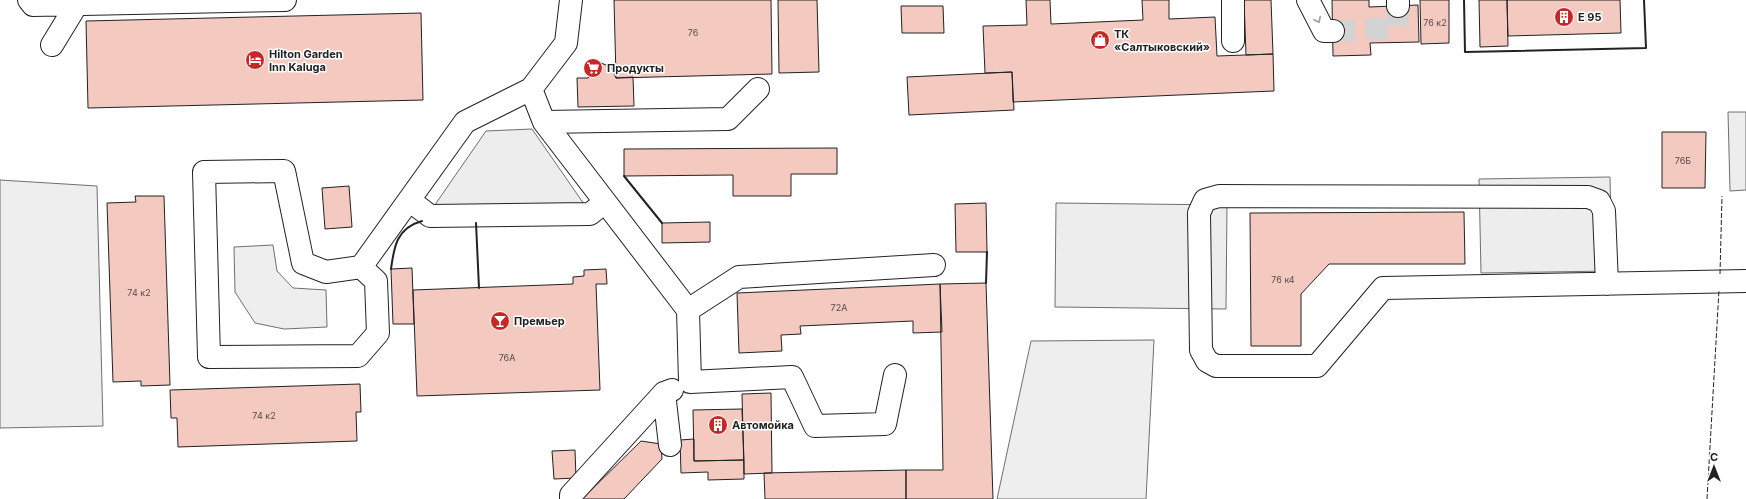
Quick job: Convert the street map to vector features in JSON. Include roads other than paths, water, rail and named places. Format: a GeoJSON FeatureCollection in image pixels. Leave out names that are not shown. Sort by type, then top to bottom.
{"type":"FeatureCollection","features":[{"type":"Feature","properties":{"kind":"lane"},"geometry":{"type":"LineString","coordinates":[[29,0],[33,5],[285,0]]}},
{"type":"Feature","properties":{"kind":"lane"},"geometry":{"type":"LineString","coordinates":[[361,267],[376,281],[378,333],[358,356],[209,357],[204,172],[284,171],[303,263],[326,272],[361,267],[464,122],[531,89],[566,43],[570,0]]}},
{"type":"Feature","properties":{"kind":"lane"},"geometry":{"type":"LineString","coordinates":[[1233,0],[1233,41]]}},
{"type":"Feature","properties":{"kind":"lane"},"geometry":{"type":"LineString","coordinates":[[1308,0],[1324,31],[1332,31]]}},
{"type":"Feature","properties":{"kind":"lane"},"geometry":{"type":"LineString","coordinates":[[52,45],[77,4]]}},
{"type":"Feature","properties":{"kind":"lane"},"geometry":{"type":"LineString","coordinates":[[531,89],[544,122],[688,310],[690,382]]}},
{"type":"Feature","properties":{"kind":"lane"},"geometry":{"type":"LineString","coordinates":[[544,122],[728,120],[758,89]]}},
{"type":"Feature","properties":{"kind":"lane"},"geometry":{"type":"LineString","coordinates":[[1607,284],[1604,211],[1600,201],[1588,197],[1219,196],[1205,200],[1199,213],[1201,350],[1207,361],[1216,366],[1317,366],[1383,288],[1607,284],[1746,281]]}},
{"type":"Feature","properties":{"kind":"lane"},"geometry":{"type":"LineString","coordinates":[[409,200],[430,216],[590,214],[605,202]]}},
{"type":"Feature","properties":{"kind":"lane"},"geometry":{"type":"LineString","coordinates":[[688,310],[739,277],[934,265]]}},
{"type":"Feature","properties":{"kind":"lane"},"geometry":{"type":"LineString","coordinates":[[571,499],[571,494],[664,393],[690,382],[792,377],[815,426],[885,424],[894,375]]}},
{"type":"Feature","properties":{"kind":"lane"},"geometry":{"type":"LineString","coordinates":[[664,393],[670,445]]}},
{"type":"Feature","properties":{"kind":"tunnel"},"geometry":{"type":"LineString","coordinates":[[1333,31],[1397,28],[1398,6]]}},
{"type":"Feature","properties":{"kind":"place","name":"Е 95"},"geometry":{"type":"Point","coordinates":[1564,17]}},
{"type":"Feature","properties":{"kind":"place","name":"ТК «Салтыковский»"},"geometry":{"type":"Point","coordinates":[1100,40]}},
{"type":"Feature","properties":{"kind":"place","name":"Hilton Garden Inn Kaluga"},"geometry":{"type":"Point","coordinates":[255,60]}},
{"type":"Feature","properties":{"kind":"place","name":"Продукты"},"geometry":{"type":"Point","coordinates":[593,68]}},
{"type":"Feature","properties":{"kind":"place","name":"Премьер"},"geometry":{"type":"Point","coordinates":[500,321]}},
{"type":"Feature","properties":{"kind":"place","name":"Автомойка"},"geometry":{"type":"Point","coordinates":[718,425]}}]}
